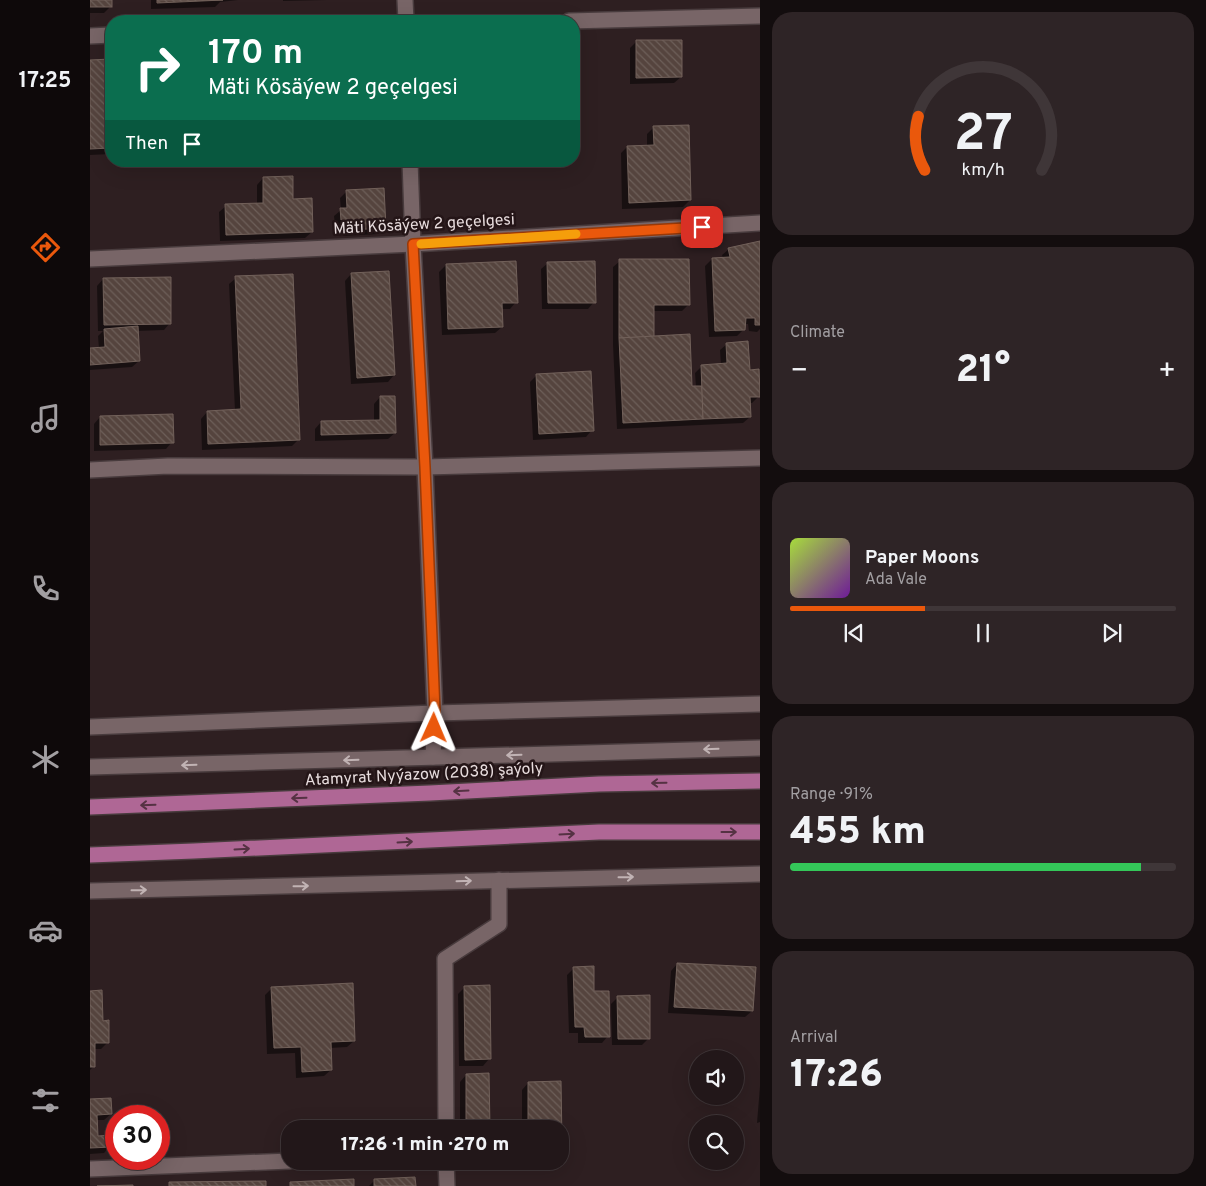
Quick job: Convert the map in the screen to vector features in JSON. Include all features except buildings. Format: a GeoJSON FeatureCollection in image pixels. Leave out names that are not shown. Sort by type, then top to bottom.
{"type":"FeatureCollection","features":[{"type":"Feature","properties":{"kind":"main road","name":"Atamyrat Nyýazow (2038) şaýoly"},"geometry":{"type":"LineString","coordinates":[[90,807],[599,784],[760,781]]}},
{"type":"Feature","properties":{"kind":"main road"},"geometry":{"type":"LineString","coordinates":[[90,855],[599,832],[760,832]]}},
{"type":"Feature","properties":{"kind":"street"},"geometry":{"type":"LineString","coordinates":[[405,0],[406,15]]}},
{"type":"Feature","properties":{"kind":"street"},"geometry":{"type":"LineString","coordinates":[[580,21],[760,16]]}},
{"type":"Feature","properties":{"kind":"street"},"geometry":{"type":"LineString","coordinates":[[90,36],[105,35]]}},
{"type":"Feature","properties":{"kind":"street"},"geometry":{"type":"LineString","coordinates":[[410,167],[435,712],[433,758]]}},
{"type":"Feature","properties":{"kind":"street","name":"Mäti Kösäýew 2 geçelgesi"},"geometry":{"type":"LineString","coordinates":[[90,259],[413,244],[760,223]]}},
{"type":"Feature","properties":{"kind":"street"},"geometry":{"type":"LineString","coordinates":[[90,470],[168,466],[425,467],[760,458]]}},
{"type":"Feature","properties":{"kind":"street"},"geometry":{"type":"LineString","coordinates":[[90,727],[435,712],[760,704]]}},
{"type":"Feature","properties":{"kind":"street"},"geometry":{"type":"LineString","coordinates":[[90,767],[760,748]]}},
{"type":"Feature","properties":{"kind":"street"},"geometry":{"type":"LineString","coordinates":[[90,891],[760,874]]}},
{"type":"Feature","properties":{"kind":"street"},"geometry":{"type":"LineString","coordinates":[[446,1120],[445,959],[499,924],[499,880]]}},
{"type":"Feature","properties":{"kind":"street"},"geometry":{"type":"LineString","coordinates":[[90,1169],[281,1161]]}},
{"type":"Feature","properties":{"kind":"street"},"geometry":{"type":"LineString","coordinates":[[446,1170],[447,1186]]}},
{"type":"Feature","properties":{"kind":"slow traffic"},"geometry":{"type":"LineString","coordinates":[[421,244],[576,234]]}},
{"type":"Feature","properties":{"kind":"route"},"geometry":{"type":"LineString","coordinates":[[434,728],[435,712],[425,467],[413,244],[702,227]]}}]}
